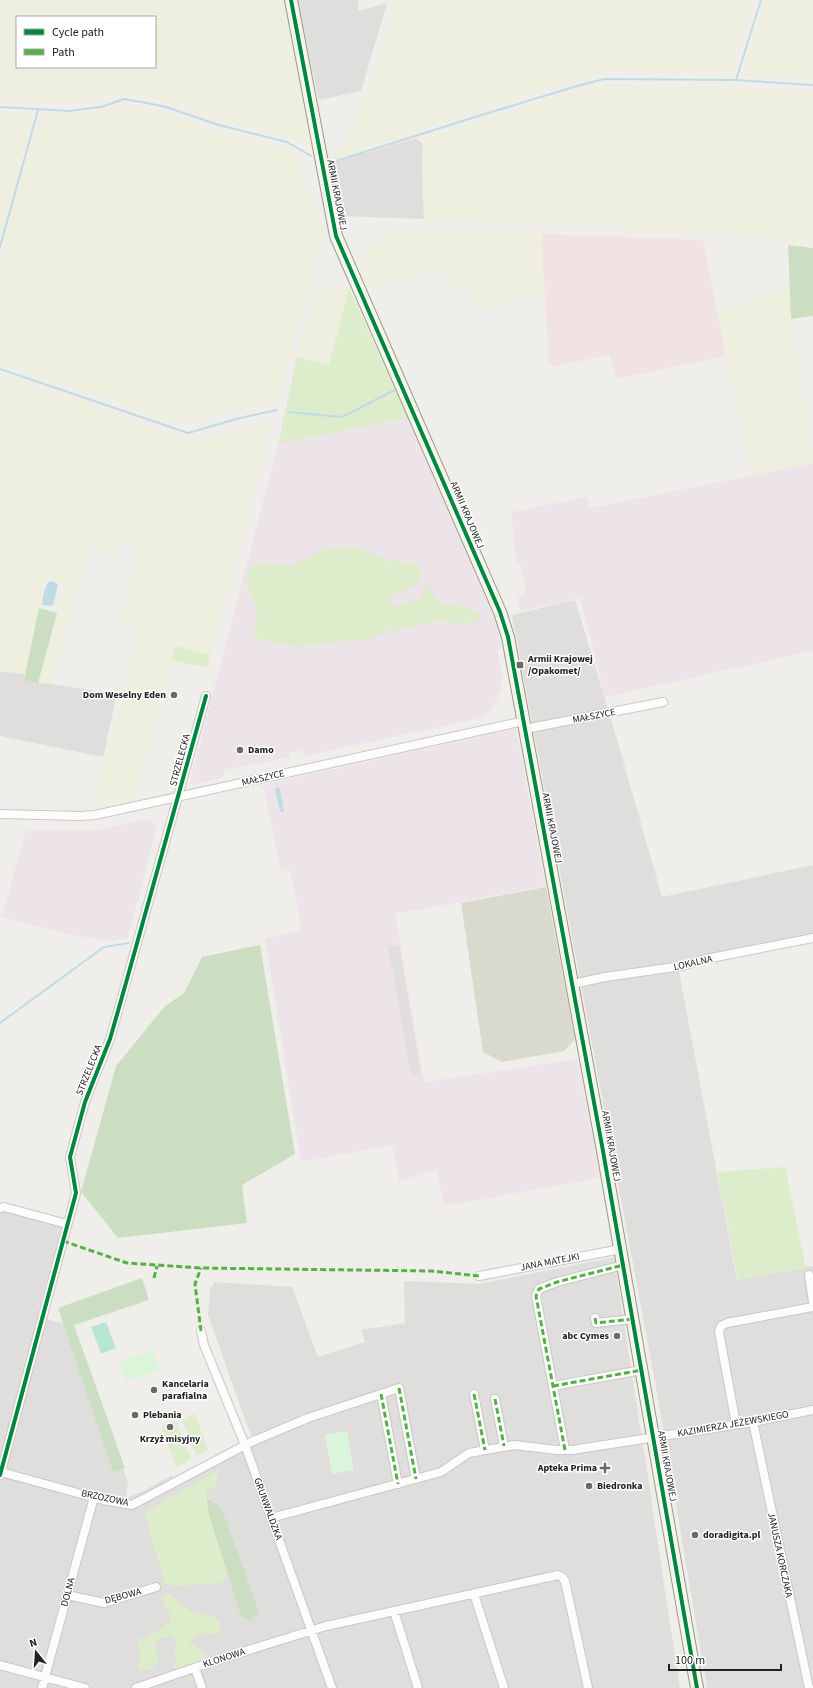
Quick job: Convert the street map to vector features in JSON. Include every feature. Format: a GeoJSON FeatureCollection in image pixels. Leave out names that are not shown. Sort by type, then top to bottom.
{"type":"FeatureCollection","features":[{"type":"Feature","properties":{"kind":"street","name":"ARMII KRAJOWEJ"},"geometry":{"type":"LineString","coordinates":[[291,0],[332,222],[338,242],[505,624],[525,725],[621,1249],[697,1688]]}},
{"type":"Feature","properties":{"kind":"street","name":"STRZELECKA"},"geometry":{"type":"LineString","coordinates":[[0,1473],[76,1193],[70,1157],[85,1102],[110,1039],[206,696]]}},
{"type":"Feature","properties":{"kind":"street","name":"MAŁSZYCE"},"geometry":{"type":"LineString","coordinates":[[0,814],[95,815],[525,725],[663,702]]}},
{"type":"Feature","properties":{"kind":"street","name":"LOKALNA"},"geometry":{"type":"LineString","coordinates":[[573,984],[605,977],[682,966],[706,959],[813,938]]}},
{"type":"Feature","properties":{"kind":"street"},"geometry":{"type":"LineString","coordinates":[[0,1208],[4,1207],[67,1224]]}},
{"type":"Feature","properties":{"kind":"street","name":"JANA MATEJKI"},"geometry":{"type":"LineString","coordinates":[[479,1276],[621,1249]]}},
{"type":"Feature","properties":{"kind":"street"},"geometry":{"type":"LineString","coordinates":[[565,1450],[536,1296],[539,1289],[557,1282],[623,1265]]}},
{"type":"Feature","properties":{"kind":"street"},"geometry":{"type":"LineString","coordinates":[[809,1275],[813,1302]]}},
{"type":"Feature","properties":{"kind":"street"},"geometry":{"type":"LineString","coordinates":[[736,1424],[719,1332],[722,1326],[727,1323],[813,1307]]}},
{"type":"Feature","properties":{"kind":"street"},"geometry":{"type":"LineString","coordinates":[[595,1318],[596,1324],[633,1319]]}},
{"type":"Feature","properties":{"kind":"street","name":"GRUNWALDZKA"},"geometry":{"type":"LineString","coordinates":[[201,1331],[204,1345],[245,1445],[332,1688]]}},
{"type":"Feature","properties":{"kind":"street"},"geometry":{"type":"LineString","coordinates":[[553,1386],[642,1370]]}},
{"type":"Feature","properties":{"kind":"street","name":"BRZOZOWA"},"geometry":{"type":"LineString","coordinates":[[0,1473],[132,1505],[245,1445],[308,1418],[399,1388],[416,1479]]}},
{"type":"Feature","properties":{"kind":"street"},"geometry":{"type":"LineString","coordinates":[[381,1394],[398,1484]]}},
{"type":"Feature","properties":{"kind":"street"},"geometry":{"type":"LineString","coordinates":[[474,1394],[485,1450]]}},
{"type":"Feature","properties":{"kind":"street"},"geometry":{"type":"LineString","coordinates":[[495,1399],[504,1446]]}},
{"type":"Feature","properties":{"kind":"street","name":"KAZIMIERZA JEŻEWSKIEGO"},"geometry":{"type":"LineString","coordinates":[[271,1518],[441,1472],[469,1453],[504,1446],[514,1445],[565,1450],[654,1438],[753,1422],[813,1410]]}},
{"type":"Feature","properties":{"kind":"street","name":"JANUSZA KORCZAKA"},"geometry":{"type":"LineString","coordinates":[[753,1422],[809,1688]]}},
{"type":"Feature","properties":{"kind":"street","name":"DOLNA"},"geometry":{"type":"LineString","coordinates":[[42,1688],[94,1497]]}},
{"type":"Feature","properties":{"kind":"street","name":"KLONOWA"},"geometry":{"type":"LineString","coordinates":[[136,1688],[312,1630],[558,1575],[565,1581],[588,1688]]}},
{"type":"Feature","properties":{"kind":"street","name":"DĘBOWA"},"geometry":{"type":"LineString","coordinates":[[67,1595],[104,1603],[156,1587]]}},
{"type":"Feature","properties":{"kind":"street"},"geometry":{"type":"LineString","coordinates":[[474,1594],[504,1688]]}},
{"type":"Feature","properties":{"kind":"street"},"geometry":{"type":"LineString","coordinates":[[394,1611],[418,1688]]}},
{"type":"Feature","properties":{"kind":"street"},"geometry":{"type":"LineString","coordinates":[[0,1665],[85,1688]]}},
{"type":"Feature","properties":{"kind":"street"},"geometry":{"type":"LineString","coordinates":[[195,1668],[202,1688]]}},
{"type":"Feature","properties":{"kind":"shaded area"},"geometry":{"type":"Polygon","coordinates":[[[297,0],[358,0],[358,11],[387,3],[361,91],[319,100],[297,0]]]}},
{"type":"Feature","properties":{"kind":"shaded area"},"geometry":{"type":"Polygon","coordinates":[[[416,138],[423,144],[424,219],[338,216],[328,167],[330,164],[416,138]]]}},
{"type":"Feature","properties":{"kind":"shaded area"},"geometry":{"type":"Polygon","coordinates":[[[541,234],[703,240],[726,356],[616,379],[610,354],[554,367],[549,363],[541,234]]]}},
{"type":"Feature","properties":{"kind":"shaded area"},"geometry":{"type":"Polygon","coordinates":[[[408,418],[497,623],[502,648],[497,650],[503,678],[500,682],[503,689],[486,717],[304,756],[303,750],[289,753],[290,757],[225,770],[223,778],[189,785],[278,444],[408,418]]]}},
{"type":"Feature","properties":{"kind":"shaded area"},"geometry":{"type":"Polygon","coordinates":[[[813,463],[813,651],[605,697],[580,598],[520,611],[518,597],[526,593],[520,563],[517,563],[515,554],[511,512],[586,497],[590,508],[813,463]]]}},
{"type":"Feature","properties":{"kind":"shaded area"},"geometry":{"type":"Polygon","coordinates":[[[575,600],[612,722],[662,897],[813,865],[813,933],[677,961],[737,1280],[813,1266],[813,1688],[707,1688],[656,1387],[512,615],[575,600]]]}},
{"type":"Feature","properties":{"kind":"shaded area"},"geometry":{"type":"Polygon","coordinates":[[[0,671],[25,674],[24,680],[117,694],[103,757],[0,736],[0,671]]]}},
{"type":"Feature","properties":{"kind":"shaded area"},"geometry":{"type":"Polygon","coordinates":[[[516,728],[546,886],[395,914],[424,1082],[578,1059],[600,1178],[444,1206],[437,1170],[399,1181],[392,1145],[301,1162],[265,938],[302,931],[290,870],[281,872],[263,785],[516,728]]]}},
{"type":"Feature","properties":{"kind":"shaded area"},"geometry":{"type":"Polygon","coordinates":[[[149,819],[157,827],[128,938],[107,941],[62,933],[2,917],[26,829],[91,831],[149,819]]]}},
{"type":"Feature","properties":{"kind":"shaded area"},"geometry":{"type":"Polygon","coordinates":[[[546,887],[575,1039],[564,1051],[502,1062],[483,1052],[461,903],[546,887]]]}},
{"type":"Feature","properties":{"kind":"shaded area"},"geometry":{"type":"Polygon","coordinates":[[[399,945],[421,1073],[411,1075],[388,946],[399,945]]]}},
{"type":"Feature","properties":{"kind":"shaded area"},"geometry":{"type":"Polygon","coordinates":[[[0,1207],[62,1226],[37,1317],[71,1325],[128,1483],[126,1498],[256,1445],[248,1428],[208,1315],[210,1289],[215,1282],[292,1287],[318,1357],[365,1342],[361,1330],[405,1323],[404,1281],[479,1284],[614,1257],[680,1688],[0,1688],[0,1207]]]}},
{"type":"Feature","properties":{"kind":"shaded area"},"geometry":{"type":"Polygon","coordinates":[[[443,1298],[445,1306],[450,1305],[451,1308],[462,1306],[464,1314],[469,1313],[468,1311],[485,1308],[486,1313],[502,1310],[505,1324],[494,1326],[493,1323],[455,1331],[456,1333],[438,1337],[431,1301],[443,1298]]]}},
{"type":"Feature","properties":{"kind":"shaded area"},"geometry":{"type":"Polygon","coordinates":[[[440,1346],[443,1363],[427,1367],[423,1349],[440,1346]]]}},
{"type":"Feature","properties":{"kind":"shaded area"},"geometry":{"type":"Polygon","coordinates":[[[278,1446],[296,1498],[280,1502],[262,1452],[278,1446]]]}},
{"type":"Feature","properties":{"kind":"shaded area"},"geometry":{"type":"Polygon","coordinates":[[[637,1446],[638,1452],[644,1451],[652,1501],[617,1507],[610,1463],[574,1468],[572,1457],[603,1452],[604,1456],[606,1457],[618,1455],[620,1454],[620,1449],[637,1446]]]}},
{"type":"Feature","properties":{"kind":"shaded area"},"geometry":{"type":"Polygon","coordinates":[[[216,1465],[219,1470],[153,1507],[151,1502],[216,1465]]]}},
{"type":"Feature","properties":{"kind":"shaded area"},"geometry":{"type":"Polygon","coordinates":[[[172,1475],[173,1478],[149,1491],[148,1488],[172,1475]]]}},
{"type":"Feature","properties":{"kind":"green space"},"geometry":{"type":"Polygon","coordinates":[[[0,0],[287,0],[315,153],[303,143],[290,138],[223,121],[167,103],[139,97],[120,95],[75,102],[21,102],[0,99],[0,0]]]}},
{"type":"Feature","properties":{"kind":"green space"},"geometry":{"type":"Polygon","coordinates":[[[397,0],[755,0],[732,73],[611,71],[505,102],[330,161],[350,134],[358,117],[369,90],[397,0]]]}},
{"type":"Feature","properties":{"kind":"green space"},"geometry":{"type":"Polygon","coordinates":[[[765,0],[813,0],[813,78],[741,76],[765,0]]]}},
{"type":"Feature","properties":{"kind":"green space"},"geometry":{"type":"Polygon","coordinates":[[[607,84],[695,86],[813,92],[813,244],[779,242],[779,238],[566,224],[524,222],[522,224],[424,219],[422,153],[423,144],[430,137],[551,98],[607,84]]]}},
{"type":"Feature","properties":{"kind":"green space"},"geometry":{"type":"Polygon","coordinates":[[[123,104],[160,110],[208,130],[239,136],[289,149],[298,160],[303,183],[313,206],[325,227],[278,402],[175,423],[152,417],[131,408],[125,403],[0,364],[0,261],[40,114],[69,114],[116,107],[123,104]]]}},
{"type":"Feature","properties":{"kind":"green space"},"geometry":{"type":"Polygon","coordinates":[[[0,112],[34,113],[0,240],[0,112]]]}},
{"type":"Feature","properties":{"kind":"green space"},"geometry":{"type":"Polygon","coordinates":[[[382,230],[541,234],[544,291],[474,311],[466,288],[450,292],[443,268],[368,288],[361,274],[365,248],[380,241],[382,230]]]}},
{"type":"Feature","properties":{"kind":"green space"},"geometry":{"type":"Polygon","coordinates":[[[788,245],[813,248],[813,316],[791,319],[788,245]]]}},
{"type":"Feature","properties":{"kind":"green space"},"geometry":{"type":"Polygon","coordinates":[[[316,285],[349,288],[329,366],[297,357],[316,285]]]}},
{"type":"Feature","properties":{"kind":"green space"},"geometry":{"type":"Polygon","coordinates":[[[790,286],[791,319],[813,454],[813,463],[753,475],[726,356],[718,312],[790,286]]]}},
{"type":"Feature","properties":{"kind":"green space"},"geometry":{"type":"Polygon","coordinates":[[[349,288],[408,418],[278,444],[297,357],[329,365],[349,288]]]}},
{"type":"Feature","properties":{"kind":"green space"},"geometry":{"type":"Polygon","coordinates":[[[0,376],[91,404],[122,418],[190,442],[231,433],[273,419],[210,655],[176,647],[134,800],[92,807],[141,624],[120,621],[139,546],[121,540],[117,554],[90,547],[52,684],[38,683],[65,583],[46,577],[25,674],[0,671],[0,376]]]}},
{"type":"Feature","properties":{"kind":"green space"},"geometry":{"type":"Polygon","coordinates":[[[338,547],[355,547],[391,561],[417,564],[422,576],[414,587],[393,594],[389,601],[392,607],[421,598],[425,585],[431,583],[432,585],[429,589],[440,604],[468,607],[479,613],[481,621],[468,624],[437,621],[383,633],[366,641],[355,640],[298,647],[259,640],[253,636],[258,617],[248,584],[249,573],[252,566],[266,562],[294,565],[323,550],[338,547]]]}},
{"type":"Feature","properties":{"kind":"green space"},"geometry":{"type":"Polygon","coordinates":[[[39,608],[57,613],[38,683],[24,680],[39,608]]]}},
{"type":"Feature","properties":{"kind":"green space"},"geometry":{"type":"Polygon","coordinates":[[[176,646],[210,655],[207,668],[172,660],[176,646]]]}},
{"type":"Feature","properties":{"kind":"green space"},"geometry":{"type":"Polygon","coordinates":[[[260,945],[295,1154],[242,1185],[247,1223],[118,1238],[81,1192],[116,1066],[165,1006],[184,993],[202,957],[260,945]]]}},
{"type":"Feature","properties":{"kind":"green space"},"geometry":{"type":"Polygon","coordinates":[[[785,1167],[806,1268],[738,1280],[717,1172],[785,1167]]]}},
{"type":"Feature","properties":{"kind":"green space"},"geometry":{"type":"Polygon","coordinates":[[[142,1278],[149,1300],[74,1325],[125,1468],[113,1472],[58,1308],[142,1278]]]}},
{"type":"Feature","properties":{"kind":"green space"},"geometry":{"type":"Polygon","coordinates":[[[106,1322],[116,1348],[101,1354],[91,1327],[106,1322]]]}},
{"type":"Feature","properties":{"kind":"green space"},"geometry":{"type":"Polygon","coordinates":[[[153,1350],[160,1370],[126,1382],[119,1362],[153,1350]]]}},
{"type":"Feature","properties":{"kind":"green space"},"geometry":{"type":"Polygon","coordinates":[[[195,1414],[208,1450],[196,1456],[182,1419],[195,1414]]]}},
{"type":"Feature","properties":{"kind":"green space"},"geometry":{"type":"Polygon","coordinates":[[[176,1421],[191,1459],[176,1467],[162,1429],[163,1425],[176,1421]]]}},
{"type":"Feature","properties":{"kind":"green space"},"geometry":{"type":"Polygon","coordinates":[[[347,1431],[354,1470],[332,1474],[325,1435],[347,1431]]]}},
{"type":"Feature","properties":{"kind":"green space"},"geometry":{"type":"Polygon","coordinates":[[[219,1470],[216,1486],[206,1491],[205,1495],[219,1505],[209,1515],[228,1573],[223,1583],[173,1586],[165,1583],[144,1513],[219,1470]]]}},
{"type":"Feature","properties":{"kind":"green space"},"geometry":{"type":"Polygon","coordinates":[[[207,1498],[219,1505],[226,1520],[259,1612],[250,1621],[241,1616],[209,1515],[207,1498]]]}},
{"type":"Feature","properties":{"kind":"green space"},"geometry":{"type":"Polygon","coordinates":[[[168,1593],[189,1610],[217,1618],[221,1625],[221,1630],[211,1635],[200,1632],[197,1637],[189,1642],[207,1655],[200,1661],[181,1668],[171,1667],[178,1657],[174,1652],[176,1645],[173,1636],[161,1638],[154,1644],[159,1658],[152,1669],[139,1671],[138,1665],[141,1655],[138,1640],[156,1632],[171,1621],[169,1612],[163,1602],[165,1595],[168,1593]]]}},
{"type":"Feature","properties":{"kind":"water"},"geometry":{"type":"Polygon","coordinates":[[[53,581],[58,585],[53,605],[43,605],[43,596],[48,582],[53,581]]]}},
{"type":"Feature","properties":{"kind":"water"},"geometry":{"type":"Polygon","coordinates":[[[276,787],[280,788],[284,812],[280,812],[275,789],[276,787]]]}},
{"type":"Feature","properties":{"kind":"waterway"},"geometry":{"type":"LineString","coordinates":[[736,80],[761,0]]}},
{"type":"Feature","properties":{"kind":"waterway"},"geometry":{"type":"LineString","coordinates":[[330,163],[475,117],[604,79],[736,80],[813,85]]}},
{"type":"Feature","properties":{"kind":"waterway"},"geometry":{"type":"LineString","coordinates":[[0,107],[69,111],[101,107],[124,99],[166,107],[219,125],[287,142],[311,156]]}},
{"type":"Feature","properties":{"kind":"waterway"},"geometry":{"type":"LineString","coordinates":[[0,247],[38,110]]}},
{"type":"Feature","properties":{"kind":"waterway"},"geometry":{"type":"LineString","coordinates":[[0,369],[188,433],[240,418],[277,410]]}},
{"type":"Feature","properties":{"kind":"waterway"},"geometry":{"type":"LineString","coordinates":[[288,412],[342,417],[395,390]]}},
{"type":"Feature","properties":{"kind":"waterway"},"geometry":{"type":"LineString","coordinates":[[0,1023],[104,947],[129,943]]}},
{"type":"Feature","properties":{"kind":"marked path"},"geometry":{"type":"LineString","coordinates":[[63,1241],[127,1263],[201,1268],[432,1271],[479,1276]]}},
{"type":"Feature","properties":{"kind":"marked path"},"geometry":{"type":"LineString","coordinates":[[565,1450],[536,1296],[539,1289],[557,1282],[623,1265]]}},
{"type":"Feature","properties":{"kind":"marked path"},"geometry":{"type":"LineString","coordinates":[[154,1278],[157,1266]]}},
{"type":"Feature","properties":{"kind":"marked path"},"geometry":{"type":"LineString","coordinates":[[201,1268],[195,1284],[201,1331]]}},
{"type":"Feature","properties":{"kind":"marked path"},"geometry":{"type":"LineString","coordinates":[[595,1318],[596,1323],[633,1319]]}},
{"type":"Feature","properties":{"kind":"marked path"},"geometry":{"type":"LineString","coordinates":[[553,1386],[642,1370]]}},
{"type":"Feature","properties":{"kind":"marked path"},"geometry":{"type":"LineString","coordinates":[[399,1388],[416,1479]]}},
{"type":"Feature","properties":{"kind":"marked path"},"geometry":{"type":"LineString","coordinates":[[381,1394],[398,1484]]}},
{"type":"Feature","properties":{"kind":"marked path"},"geometry":{"type":"LineString","coordinates":[[474,1394],[485,1450]]}},
{"type":"Feature","properties":{"kind":"marked path"},"geometry":{"type":"LineString","coordinates":[[495,1399],[504,1446]]}},
{"type":"Feature","properties":{"kind":"cycle path"},"geometry":{"type":"LineString","coordinates":[[291,0],[336,236],[500,612],[508,637],[603,1151],[697,1688]]}},
{"type":"Feature","properties":{"kind":"cycle path"},"geometry":{"type":"LineString","coordinates":[[0,1475],[76,1193],[70,1157],[85,1102],[110,1039],[206,696]]}},
{"type":"Feature","properties":{"kind":"place","name":"Armii Krajowej /Opakomet/"},"geometry":{"type":"Point","coordinates":[520,665]}},
{"type":"Feature","properties":{"kind":"place","name":"Dom Weselny Eden"},"geometry":{"type":"Point","coordinates":[174,695]}},
{"type":"Feature","properties":{"kind":"place","name":"Damo"},"geometry":{"type":"Point","coordinates":[240,750]}},
{"type":"Feature","properties":{"kind":"place","name":"abc Cymes"},"geometry":{"type":"Point","coordinates":[617,1336]}},
{"type":"Feature","properties":{"kind":"place","name":"Kancelaria parafialna"},"geometry":{"type":"Point","coordinates":[154,1390]}},
{"type":"Feature","properties":{"kind":"place","name":"Plebania"},"geometry":{"type":"Point","coordinates":[135,1415]}},
{"type":"Feature","properties":{"kind":"place","name":"Krzyż misyjny"},"geometry":{"type":"Point","coordinates":[170,1427]}},
{"type":"Feature","properties":{"kind":"place","name":"Apteka Prima"},"geometry":{"type":"Point","coordinates":[605,1468]}},
{"type":"Feature","properties":{"kind":"place","name":"Biedronka"},"geometry":{"type":"Point","coordinates":[589,1486]}},
{"type":"Feature","properties":{"kind":"place","name":"doradigita.pl"},"geometry":{"type":"Point","coordinates":[695,1535]}}]}
